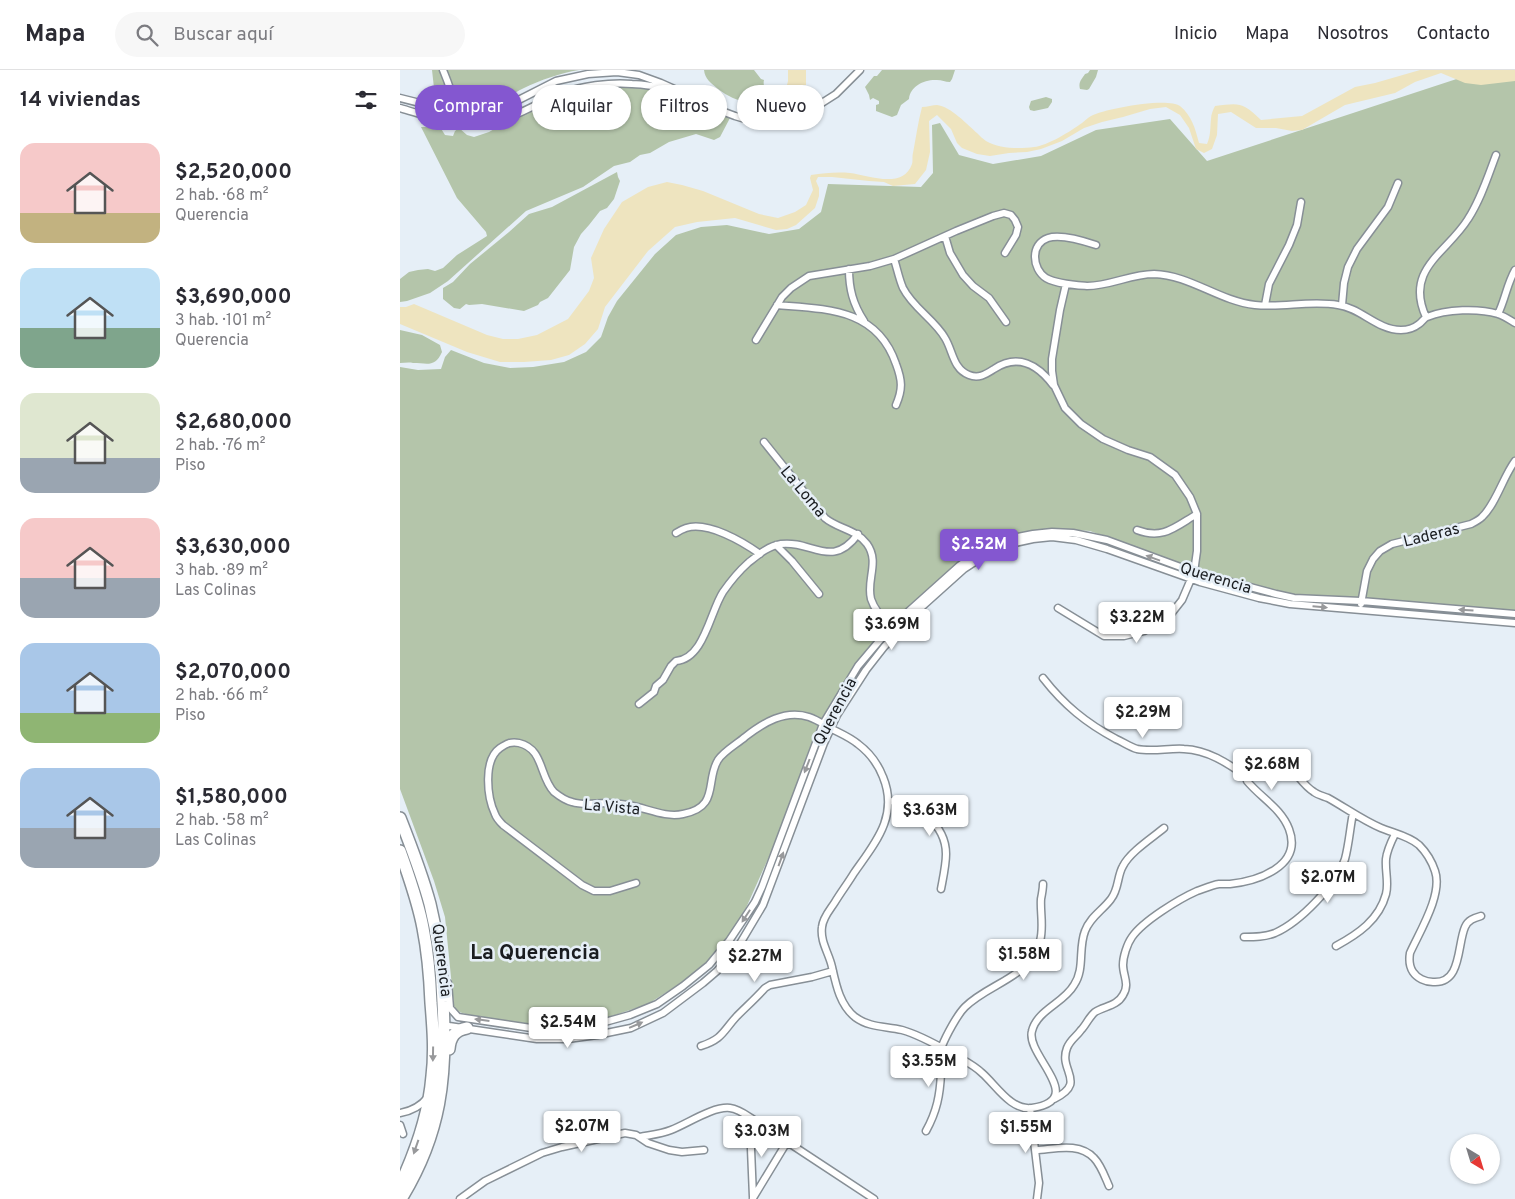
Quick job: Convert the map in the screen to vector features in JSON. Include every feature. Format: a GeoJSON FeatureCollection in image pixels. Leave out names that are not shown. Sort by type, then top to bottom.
{"type":"FeatureCollection","features":[{"type":"Feature","properties":{"kind":"highway"},"geometry":{"type":"LineString","coordinates":[[400,818],[425,887],[436,932],[442,983],[444,1024],[444,1068],[441,1096],[434,1124],[424,1157],[400,1199]]}},
{"type":"Feature","properties":{"kind":"highway"},"geometry":{"type":"LineString","coordinates":[[400,851],[420,900],[430,950],[436,1011],[444,1024]]}},
{"type":"Feature","properties":{"kind":"highway"},"geometry":{"type":"LineString","coordinates":[[400,851],[424,929],[428,961],[433,1046],[430,1093],[420,1134],[411,1161],[400,1184]]}},
{"type":"Feature","properties":{"kind":"highway"},"geometry":{"type":"LineString","coordinates":[[434,1124],[442,1109],[446,1092],[451,1039],[457,1032],[467,1028]]}},
{"type":"Feature","properties":{"kind":"street"},"geometry":{"type":"LineString","coordinates":[[443,70],[449,85]]}},
{"type":"Feature","properties":{"kind":"street"},"geometry":{"type":"LineString","coordinates":[[727,112],[752,121],[800,115],[836,94],[860,70]]}},
{"type":"Feature","properties":{"kind":"street"},"geometry":{"type":"LineString","coordinates":[[617,71],[618,84]]}},
{"type":"Feature","properties":{"kind":"street"},"geometry":{"type":"LineString","coordinates":[[522,99],[556,82],[588,74],[617,71],[639,75],[664,85]]}},
{"type":"Feature","properties":{"kind":"street"},"geometry":{"type":"LineString","coordinates":[[522,112],[569,91],[631,83],[647,85]]}},
{"type":"Feature","properties":{"kind":"street"},"geometry":{"type":"LineString","coordinates":[[400,98],[415,102]]}},
{"type":"Feature","properties":{"kind":"street"},"geometry":{"type":"LineString","coordinates":[[400,108],[415,112]]}},
{"type":"Feature","properties":{"kind":"street"},"geometry":{"type":"LineString","coordinates":[[1426,317],[1421,306],[1419,294],[1422,278],[1440,250],[1459,232],[1469,218],[1496,155]]}},
{"type":"Feature","properties":{"kind":"street"},"geometry":{"type":"LineString","coordinates":[[1342,305],[1348,267],[1357,249],[1388,207],[1398,183]]}},
{"type":"Feature","properties":{"kind":"street"},"geometry":{"type":"LineString","coordinates":[[1265,305],[1269,284],[1297,225],[1301,202]]}},
{"type":"Feature","properties":{"kind":"street"},"geometry":{"type":"LineString","coordinates":[[756,340],[782,297],[791,288],[809,276],[870,266],[894,259],[993,216],[1004,214],[1011,215],[1018,227],[1016,235],[1005,253]]}},
{"type":"Feature","properties":{"kind":"street"},"geometry":{"type":"LineString","coordinates":[[945,236],[950,253],[963,275],[972,286],[989,298],[1006,322]]}},
{"type":"Feature","properties":{"kind":"street"},"geometry":{"type":"LineString","coordinates":[[1096,245],[1058,237],[1046,239],[1038,245],[1035,258],[1039,270],[1045,277],[1066,284],[1088,286],[1152,274],[1167,275],[1192,282],[1238,301],[1255,305],[1310,302],[1342,305],[1386,328],[1393,329],[1409,329],[1418,325],[1426,317],[1465,310],[1498,314],[1515,323]]}},
{"type":"Feature","properties":{"kind":"street"},"geometry":{"type":"LineString","coordinates":[[894,259],[903,288],[911,300],[938,326],[961,371],[975,377],[982,376],[1008,363],[1025,363],[1040,369],[1054,385],[1065,408],[1081,424],[1102,438],[1128,450],[1150,457],[1175,475],[1190,497],[1196,514],[1197,551],[1194,572],[1182,600],[1171,614],[1158,624],[1144,631],[1124,636],[1104,636],[1058,608]]}},
{"type":"Feature","properties":{"kind":"street"},"geometry":{"type":"LineString","coordinates":[[849,269],[852,299],[864,321],[880,336],[894,358],[901,383],[901,394],[896,405]]}},
{"type":"Feature","properties":{"kind":"street"},"geometry":{"type":"LineString","coordinates":[[1498,314],[1515,270]]}},
{"type":"Feature","properties":{"kind":"street"},"geometry":{"type":"LineString","coordinates":[[1054,385],[1052,359],[1066,284]]}},
{"type":"Feature","properties":{"kind":"street"},"geometry":{"type":"LineString","coordinates":[[777,306],[831,310],[864,321]]}},
{"type":"Feature","properties":{"kind":"street","name":"La Loma"},"geometry":{"type":"LineString","coordinates":[[764,442],[825,518],[858,534]]}},
{"type":"Feature","properties":{"kind":"street","name":"Laderas"},"geometry":{"type":"LineString","coordinates":[[1360,611],[1367,571],[1373,558],[1380,551],[1392,544],[1471,524],[1482,517],[1515,461]]}},
{"type":"Feature","properties":{"kind":"street"},"geometry":{"type":"LineString","coordinates":[[1137,530],[1152,535],[1160,534],[1196,514]]}},
{"type":"Feature","properties":{"kind":"street"},"geometry":{"type":"LineString","coordinates":[[676,533],[687,528],[711,529],[747,545],[760,554]]}},
{"type":"Feature","properties":{"kind":"street","name":"Querencia"},"geometry":{"type":"LineString","coordinates":[[444,1024],[546,1039],[597,1035],[631,1028],[663,1013],[717,971],[738,947],[763,905],[823,724],[848,681],[858,666],[892,627],[959,566],[983,549],[1012,538],[1033,534],[1052,532],[1092,536],[1194,572],[1294,598],[1361,601],[1515,614]]}},
{"type":"Feature","properties":{"kind":"street"},"geometry":{"type":"LineString","coordinates":[[639,704],[654,692],[656,686],[663,680],[676,661],[683,660],[695,651],[723,593],[737,574],[771,546],[782,544],[826,552],[838,551],[852,542],[858,534],[868,545],[872,553],[871,598],[879,614],[897,633]]}},
{"type":"Feature","properties":{"kind":"street","name":"Querencia"},"geometry":{"type":"LineString","coordinates":[[410,843],[426,876],[438,919],[450,1008],[454,1014],[463,1018],[531,1028],[558,1029],[594,1025],[630,1015],[657,1004],[684,986],[709,964],[729,941],[755,902],[784,840],[830,728],[866,670],[921,608],[964,569],[998,549],[1033,539],[1060,538],[1089,543],[1192,579],[1259,598],[1290,604],[1515,622]]}},
{"type":"Feature","properties":{"kind":"street"},"geometry":{"type":"LineString","coordinates":[[776,545],[792,561],[818,594]]}},
{"type":"Feature","properties":{"kind":"street"},"geometry":{"type":"LineString","coordinates":[[866,670],[872,657],[891,635],[892,627]]}},
{"type":"Feature","properties":{"kind":"street"},"geometry":{"type":"LineString","coordinates":[[823,724],[854,740],[872,757],[886,783],[889,801],[888,814],[880,834],[823,921],[822,939],[840,996],[850,1012],[865,1023],[900,1029],[919,1036],[981,1071],[1017,1106],[1030,1108],[1048,1103],[1062,1095],[1069,1088],[1071,1083],[1065,1060],[1067,1048],[1090,1017],[1117,1002],[1125,991],[1126,976],[1123,965],[1127,946],[1137,931],[1166,909],[1198,891],[1218,884],[1230,884],[1272,872],[1290,855],[1292,841],[1289,829],[1282,815],[1252,787],[1247,781],[1246,776],[1226,762],[1210,754],[1198,751],[1184,749],[1146,750],[1130,746],[1085,721],[1060,698],[1043,678]]}},
{"type":"Feature","properties":{"kind":"street"},"geometry":{"type":"LineString","coordinates":[[830,728],[831,717],[844,694],[848,681]]}},
{"type":"Feature","properties":{"kind":"street","name":"La Vista"},"geometry":{"type":"LineString","coordinates":[[636,883],[610,891],[594,891],[582,885],[503,825],[495,815],[490,791],[488,768],[492,755],[501,747],[512,742],[522,743],[531,748],[537,755],[547,781],[555,792],[570,802],[586,805],[606,803],[628,805],[675,816],[688,814],[700,808],[711,791],[718,760],[755,729],[772,719],[789,715],[807,716],[823,724]]}},
{"type":"Feature","properties":{"kind":"street"},"geometry":{"type":"LineString","coordinates":[[1246,776],[1250,768],[1259,760],[1275,758],[1286,764],[1314,792],[1370,823],[1413,841],[1419,846],[1435,870],[1437,891],[1410,953],[1410,968],[1417,977],[1434,983],[1450,977],[1455,970],[1466,926],[1471,920],[1481,916]]}},
{"type":"Feature","properties":{"kind":"street"},"geometry":{"type":"LineString","coordinates":[[889,801],[911,805],[937,827],[943,839],[946,854],[942,889]]}},
{"type":"Feature","properties":{"kind":"street"},"geometry":{"type":"LineString","coordinates":[[1244,937],[1262,937],[1274,934],[1307,910],[1324,894],[1337,876],[1344,860],[1353,813]]}},
{"type":"Feature","properties":{"kind":"street"},"geometry":{"type":"LineString","coordinates":[[1054,1099],[1056,1095],[1055,1083],[1033,1045],[1032,1031],[1039,1018],[1068,994],[1076,984],[1081,966],[1081,946],[1086,927],[1115,893],[1124,864],[1164,828]]}},
{"type":"Feature","properties":{"kind":"street"},"geometry":{"type":"LineString","coordinates":[[1336,946],[1354,936],[1378,912],[1386,894],[1386,860],[1395,834]]}},
{"type":"Feature","properties":{"kind":"street"},"geometry":{"type":"LineString","coordinates":[[926,1131],[934,1116],[939,1099],[942,1048],[965,1008],[988,990],[1012,977],[1030,962],[1040,941],[1041,900],[1044,884]]}},
{"type":"Feature","properties":{"kind":"street"},"geometry":{"type":"LineString","coordinates":[[701,1046],[713,1042],[725,1032],[736,1017],[770,985],[833,971]]}},
{"type":"Feature","properties":{"kind":"street"},"geometry":{"type":"LineString","coordinates":[[505,1034],[506,1024]]}},
{"type":"Feature","properties":{"kind":"street"},"geometry":{"type":"LineString","coordinates":[[594,1025],[597,1035]]}},
{"type":"Feature","properties":{"kind":"street"},"geometry":{"type":"LineString","coordinates":[[400,1113],[410,1111],[421,1105],[430,1093]]}},
{"type":"Feature","properties":{"kind":"street"},"geometry":{"type":"LineString","coordinates":[[640,1137],[670,1131],[722,1108],[731,1108],[751,1118],[872,1199]]}},
{"type":"Feature","properties":{"kind":"street"},"geometry":{"type":"LineString","coordinates":[[1030,1108],[1039,1183],[1037,1199]]}},
{"type":"Feature","properties":{"kind":"street"},"geometry":{"type":"LineString","coordinates":[[751,1118],[753,1198]]}},
{"type":"Feature","properties":{"kind":"street"},"geometry":{"type":"LineString","coordinates":[[400,1125],[403,1134]]}},
{"type":"Feature","properties":{"kind":"street"},"geometry":{"type":"LineString","coordinates":[[460,1199],[485,1181],[542,1153],[625,1134],[631,1133],[648,1143],[669,1150],[682,1152],[704,1150]]}},
{"type":"Feature","properties":{"kind":"street"},"geometry":{"type":"LineString","coordinates":[[753,1198],[787,1142]]}},
{"type":"Feature","properties":{"kind":"street"},"geometry":{"type":"LineString","coordinates":[[1036,1150],[1068,1147],[1082,1150],[1094,1158],[1109,1186]]}},
{"type":"Feature","properties":{"kind":"green space"},"geometry":{"type":"Polygon","coordinates":[[[432,70],[579,70],[544,80],[522,89],[522,85],[434,85],[432,70]]]}},
{"type":"Feature","properties":{"kind":"green space"},"geometry":{"type":"Polygon","coordinates":[[[704,70],[754,70],[764,80],[764,85],[737,85],[737,99],[727,95],[727,85],[713,85],[704,70]]]}},
{"type":"Feature","properties":{"kind":"green space"},"geometry":{"type":"Polygon","coordinates":[[[882,70],[955,70],[950,82],[932,80],[919,84],[912,90],[909,99],[901,105],[897,115],[892,117],[876,111],[876,105],[879,104],[879,101],[873,98],[870,100],[865,87],[882,70]]]}},
{"type":"Feature","properties":{"kind":"green space"},"geometry":{"type":"Polygon","coordinates":[[[1090,70],[1098,70],[1096,77],[1089,89],[1080,89],[1081,81],[1090,70]]]}},
{"type":"Feature","properties":{"kind":"green space","name":"La Querencia"},"geometry":{"type":"Polygon","coordinates":[[[1484,70],[1515,70],[1515,612],[1294,596],[1214,576],[1090,531],[1051,528],[1009,535],[981,547],[955,565],[882,630],[847,677],[817,728],[776,841],[746,908],[720,949],[701,968],[648,1004],[594,1022],[566,1025],[532,1025],[469,1015],[460,1012],[454,1007],[445,917],[434,881],[400,789],[400,367],[418,370],[441,369],[445,357],[451,350],[484,363],[510,368],[533,367],[564,362],[586,352],[601,337],[608,317],[617,301],[655,254],[676,235],[701,227],[727,225],[769,234],[799,229],[821,212],[828,184],[921,187],[933,173],[932,125],[940,123],[959,155],[993,164],[1041,156],[1096,130],[1170,119],[1207,161],[1484,70]]]}},
{"type":"Feature","properties":{"kind":"green space"},"geometry":{"type":"Polygon","coordinates":[[[631,87],[641,88],[641,130],[724,130],[720,137],[714,140],[696,134],[669,142],[650,153],[640,155],[630,162],[614,166],[583,187],[526,211],[448,281],[430,293],[400,302],[400,279],[409,272],[428,269],[435,271],[443,268],[457,255],[487,236],[486,232],[457,198],[423,130],[442,130],[445,135],[453,136],[456,130],[461,130],[467,135],[474,137],[492,130],[522,130],[523,115],[532,111],[532,130],[631,130],[631,87]]]}},
{"type":"Feature","properties":{"kind":"green space"},"geometry":{"type":"Polygon","coordinates":[[[1046,97],[1052,99],[1048,108],[1030,110],[1031,101],[1046,97]]]}},
{"type":"Feature","properties":{"kind":"green space"},"geometry":{"type":"Polygon","coordinates":[[[617,172],[620,181],[614,199],[607,208],[600,211],[581,234],[574,247],[570,270],[548,298],[524,311],[482,304],[466,304],[460,309],[454,308],[443,299],[443,288],[453,282],[470,264],[529,214],[552,207],[617,172]]]}},
{"type":"Feature","properties":{"kind":"green space"},"geometry":{"type":"Polygon","coordinates":[[[400,330],[422,335],[440,345],[442,352],[439,357],[430,364],[400,363],[400,330]]]}},
{"type":"Feature","properties":{"kind":"sand"},"geometry":{"type":"Polygon","coordinates":[[[788,70],[806,70],[806,85],[787,85],[788,70]]]}},
{"type":"Feature","properties":{"kind":"sand"},"geometry":{"type":"Polygon","coordinates":[[[1420,70],[1515,70],[1515,81],[1481,85],[1465,83],[1441,73],[1415,82],[1395,93],[1345,105],[1302,130],[1256,128],[1231,112],[1218,114],[1217,135],[1212,149],[1204,153],[1196,149],[1189,128],[1180,115],[1166,107],[1150,109],[1084,128],[1062,141],[1041,149],[990,156],[977,154],[962,148],[957,143],[951,129],[937,115],[929,121],[930,152],[926,170],[915,184],[893,186],[884,182],[818,177],[816,181],[819,188],[819,196],[815,208],[796,225],[787,229],[776,230],[735,218],[697,222],[675,227],[648,251],[605,307],[598,329],[585,344],[569,355],[551,360],[500,362],[467,352],[400,324],[400,307],[414,304],[487,335],[503,339],[518,339],[537,335],[568,319],[589,291],[594,278],[591,258],[604,229],[622,202],[648,187],[667,182],[703,191],[759,214],[778,218],[795,212],[806,205],[813,190],[811,175],[845,173],[884,179],[901,177],[907,172],[912,163],[922,107],[942,106],[958,116],[991,144],[1010,148],[1022,148],[1039,146],[1052,141],[1098,113],[1121,107],[1150,103],[1173,104],[1180,106],[1190,118],[1199,143],[1207,144],[1210,135],[1211,115],[1215,106],[1240,105],[1261,120],[1302,116],[1355,87],[1420,70]]]}},
{"type":"Feature","properties":{"kind":"district","name":"La Querencia"},"geometry":{"type":"Point","coordinates":[535,952]}}]}
